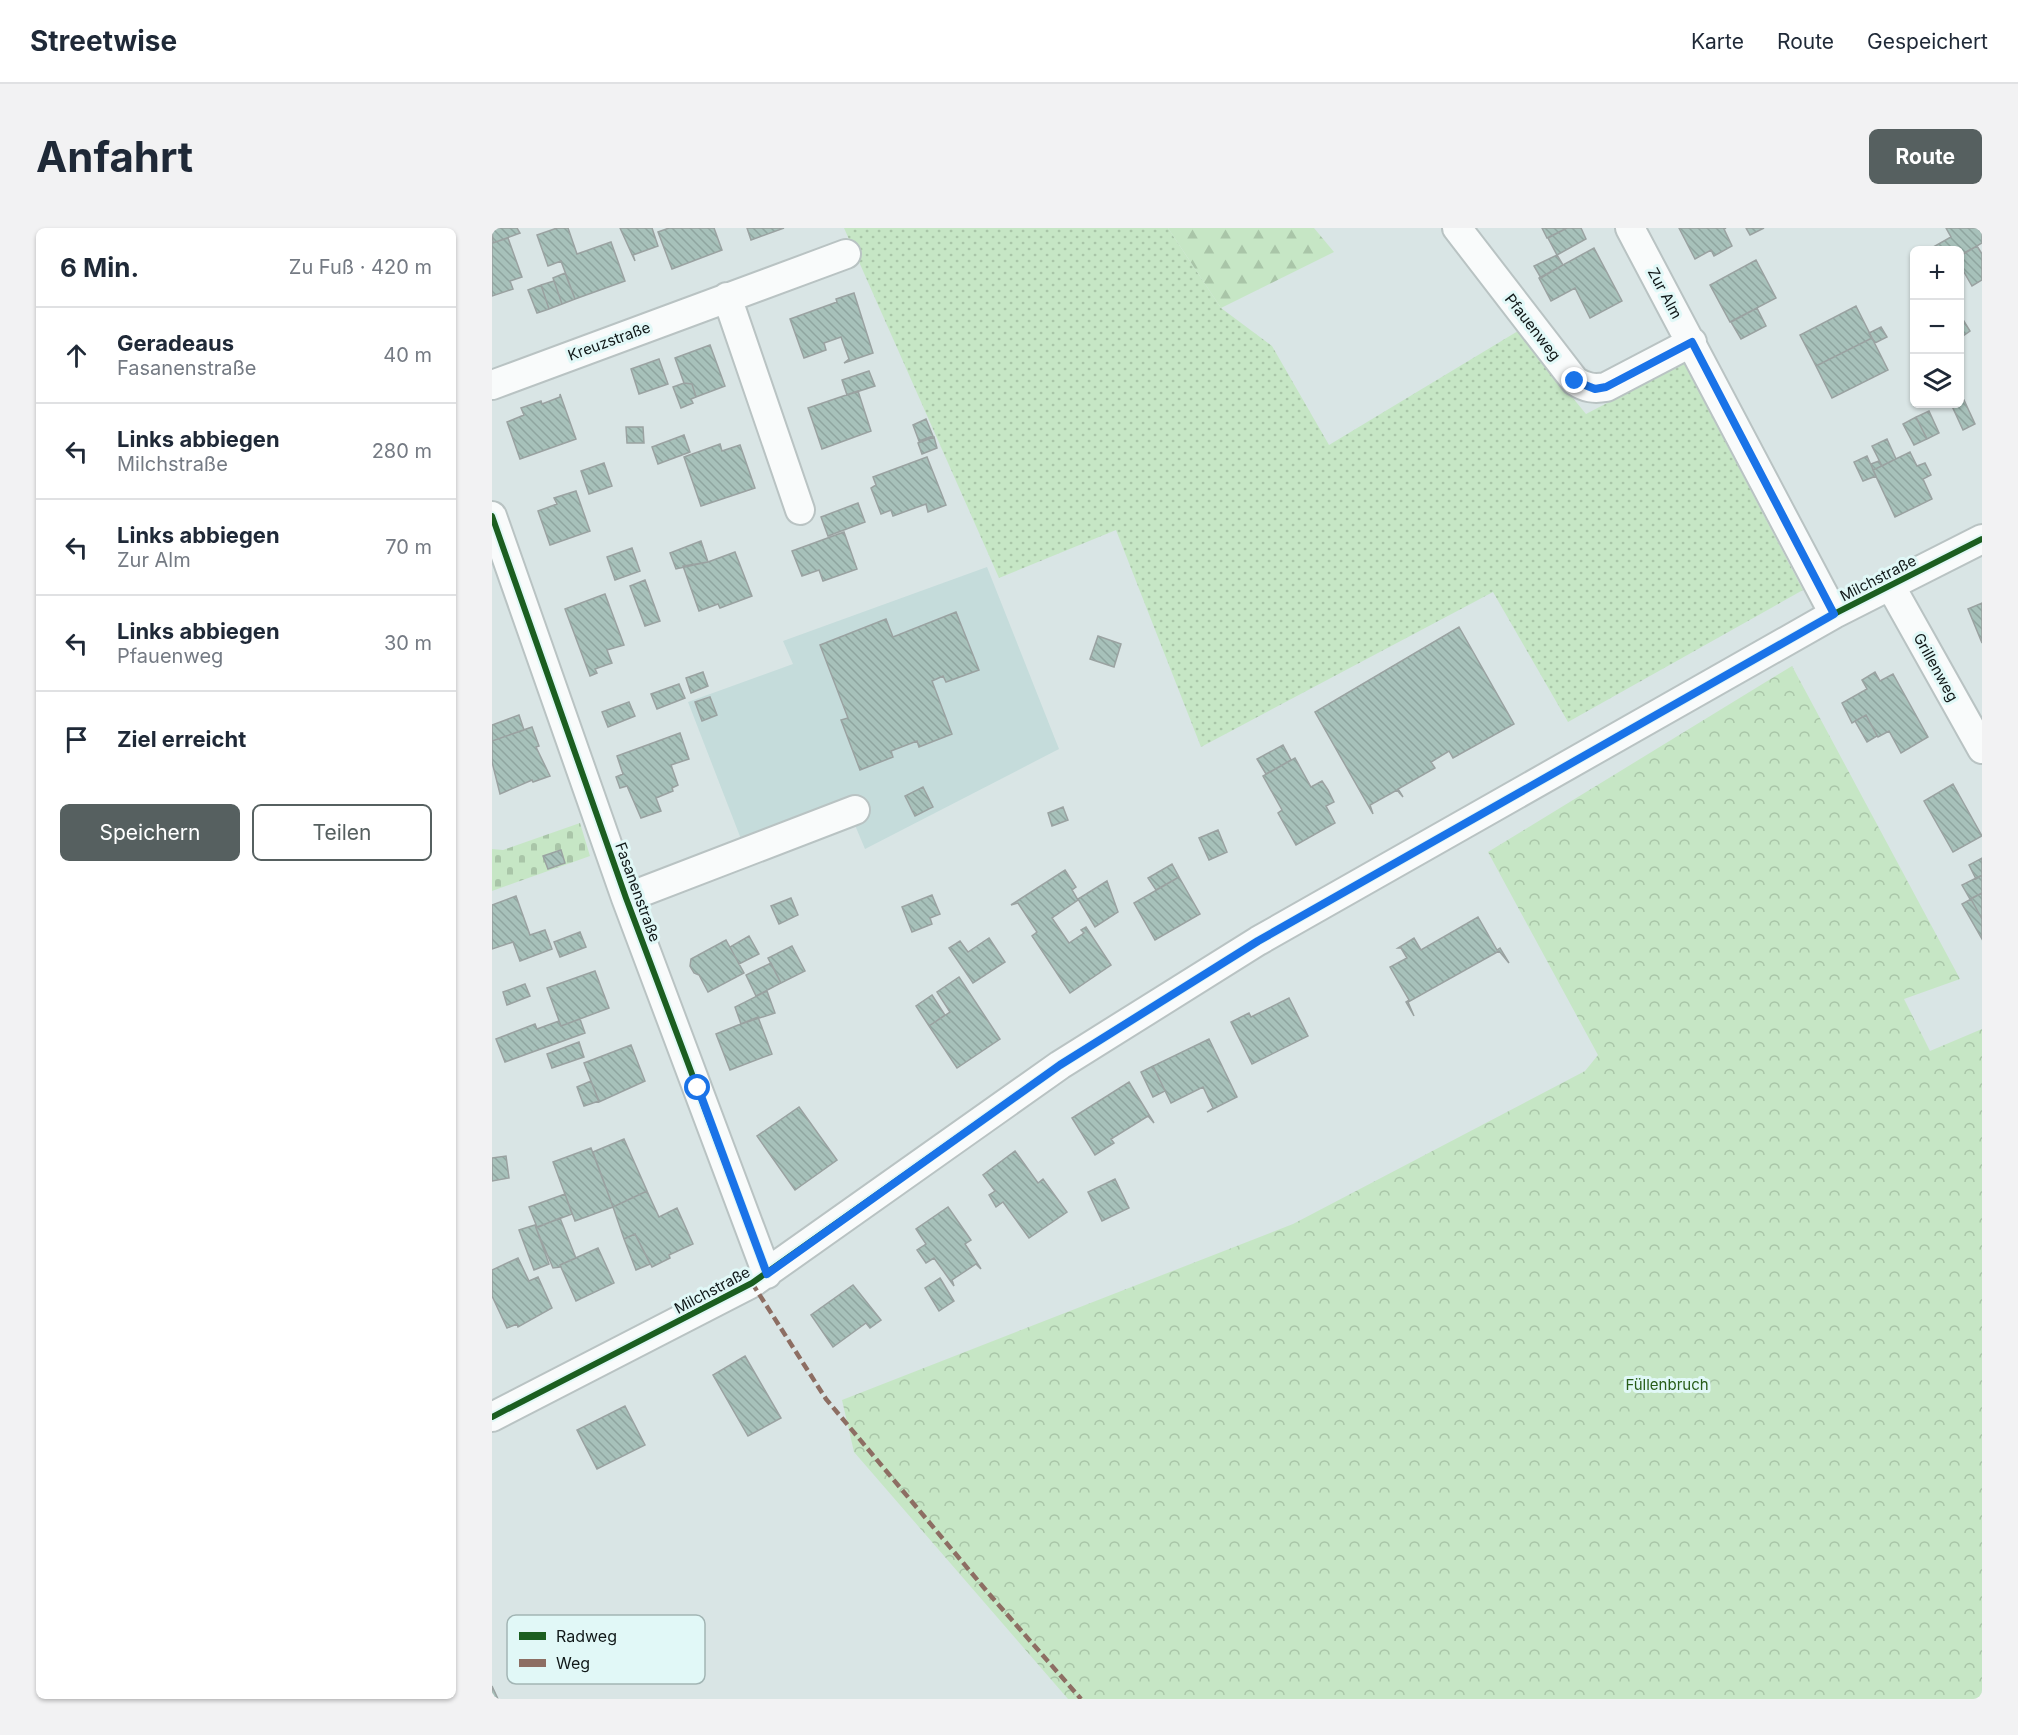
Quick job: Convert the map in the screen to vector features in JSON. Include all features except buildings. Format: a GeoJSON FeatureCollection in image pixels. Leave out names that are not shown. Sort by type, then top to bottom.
{"type":"FeatureCollection","features":[{"type":"Feature","properties":{"kind":"street","name":"Pfauenweg"},"geometry":{"type":"LineString","coordinates":[[1456,228],[1575,381],[1582,386],[1595,389],[1606,387],[1692,342]]}},
{"type":"Feature","properties":{"kind":"street","name":"Zur Alm"},"geometry":{"type":"LineString","coordinates":[[1630,228],[1834,614]]}},
{"type":"Feature","properties":{"kind":"street","name":"Kreuzstraße"},"geometry":{"type":"LineString","coordinates":[[492,385],[846,254]]}},
{"type":"Feature","properties":{"kind":"street"},"geometry":{"type":"LineString","coordinates":[[727,297],[800,510]]}},
{"type":"Feature","properties":{"kind":"street","name":"Fasanenstraße"},"geometry":{"type":"LineString","coordinates":[[492,516],[626,898],[767,1274]]}},
{"type":"Feature","properties":{"kind":"street","name":"Milchstraße"},"geometry":{"type":"LineString","coordinates":[[492,1417],[767,1274],[1060,1065],[1258,941],[1834,614],[1982,539]]}},
{"type":"Feature","properties":{"kind":"street","name":"Grillenweg"},"geometry":{"type":"LineString","coordinates":[[1890,585],[1982,749]]}},
{"type":"Feature","properties":{"kind":"street","name":"Fasanenstraße"},"geometry":{"type":"LineString","coordinates":[[626,898],[855,810]]}},
{"type":"Feature","properties":{"kind":"shaded area"},"geometry":{"type":"Polygon","coordinates":[[[987,567],[1059,749],[865,849],[844,799],[741,839],[688,702],[793,664],[783,641],[987,567]]]}},
{"type":"Feature","properties":{"kind":"green space"},"geometry":{"type":"Polygon","coordinates":[[[844,228],[1168,228],[1221,308],[1272,346],[1329,445],[1518,331],[1586,414],[1684,363],[1803,590],[1568,722],[1493,592],[1201,747],[1116,530],[999,578],[844,228]]]}},
{"type":"Feature","properties":{"kind":"green space"},"geometry":{"type":"Polygon","coordinates":[[[1168,228],[1314,228],[1334,252],[1221,308],[1168,228]]]}},
{"type":"Feature","properties":{"kind":"green space","name":"Füllenbruch"},"geometry":{"type":"Polygon","coordinates":[[[1792,666],[1960,979],[1904,999],[1930,1051],[1982,1029],[1982,1699],[1068,1699],[854,1452],[842,1400],[1293,1224],[1585,1071],[1598,1055],[1488,852],[1792,666]]]}},
{"type":"Feature","properties":{"kind":"green space"},"geometry":{"type":"Polygon","coordinates":[[[580,823],[590,856],[492,891],[492,849],[503,850],[580,823]]]}},
{"type":"Feature","properties":{"kind":"marked path"},"geometry":{"type":"LineString","coordinates":[[752,1283],[826,1399],[990,1595],[1081,1699]]}},
{"type":"Feature","properties":{"kind":"cycle path"},"geometry":{"type":"LineString","coordinates":[[492,516],[626,898],[767,1274]]}},
{"type":"Feature","properties":{"kind":"cycle path"},"geometry":{"type":"LineString","coordinates":[[492,1417],[752,1283],[1060,1065],[1258,941],[1834,614],[1982,539]]}},
{"type":"Feature","properties":{"kind":"route"},"geometry":{"type":"LineString","coordinates":[[698,1088],[767,1274],[1060,1065],[1258,941],[1834,614],[1692,342],[1606,387],[1595,389],[1582,386],[1575,381]]}}]}
